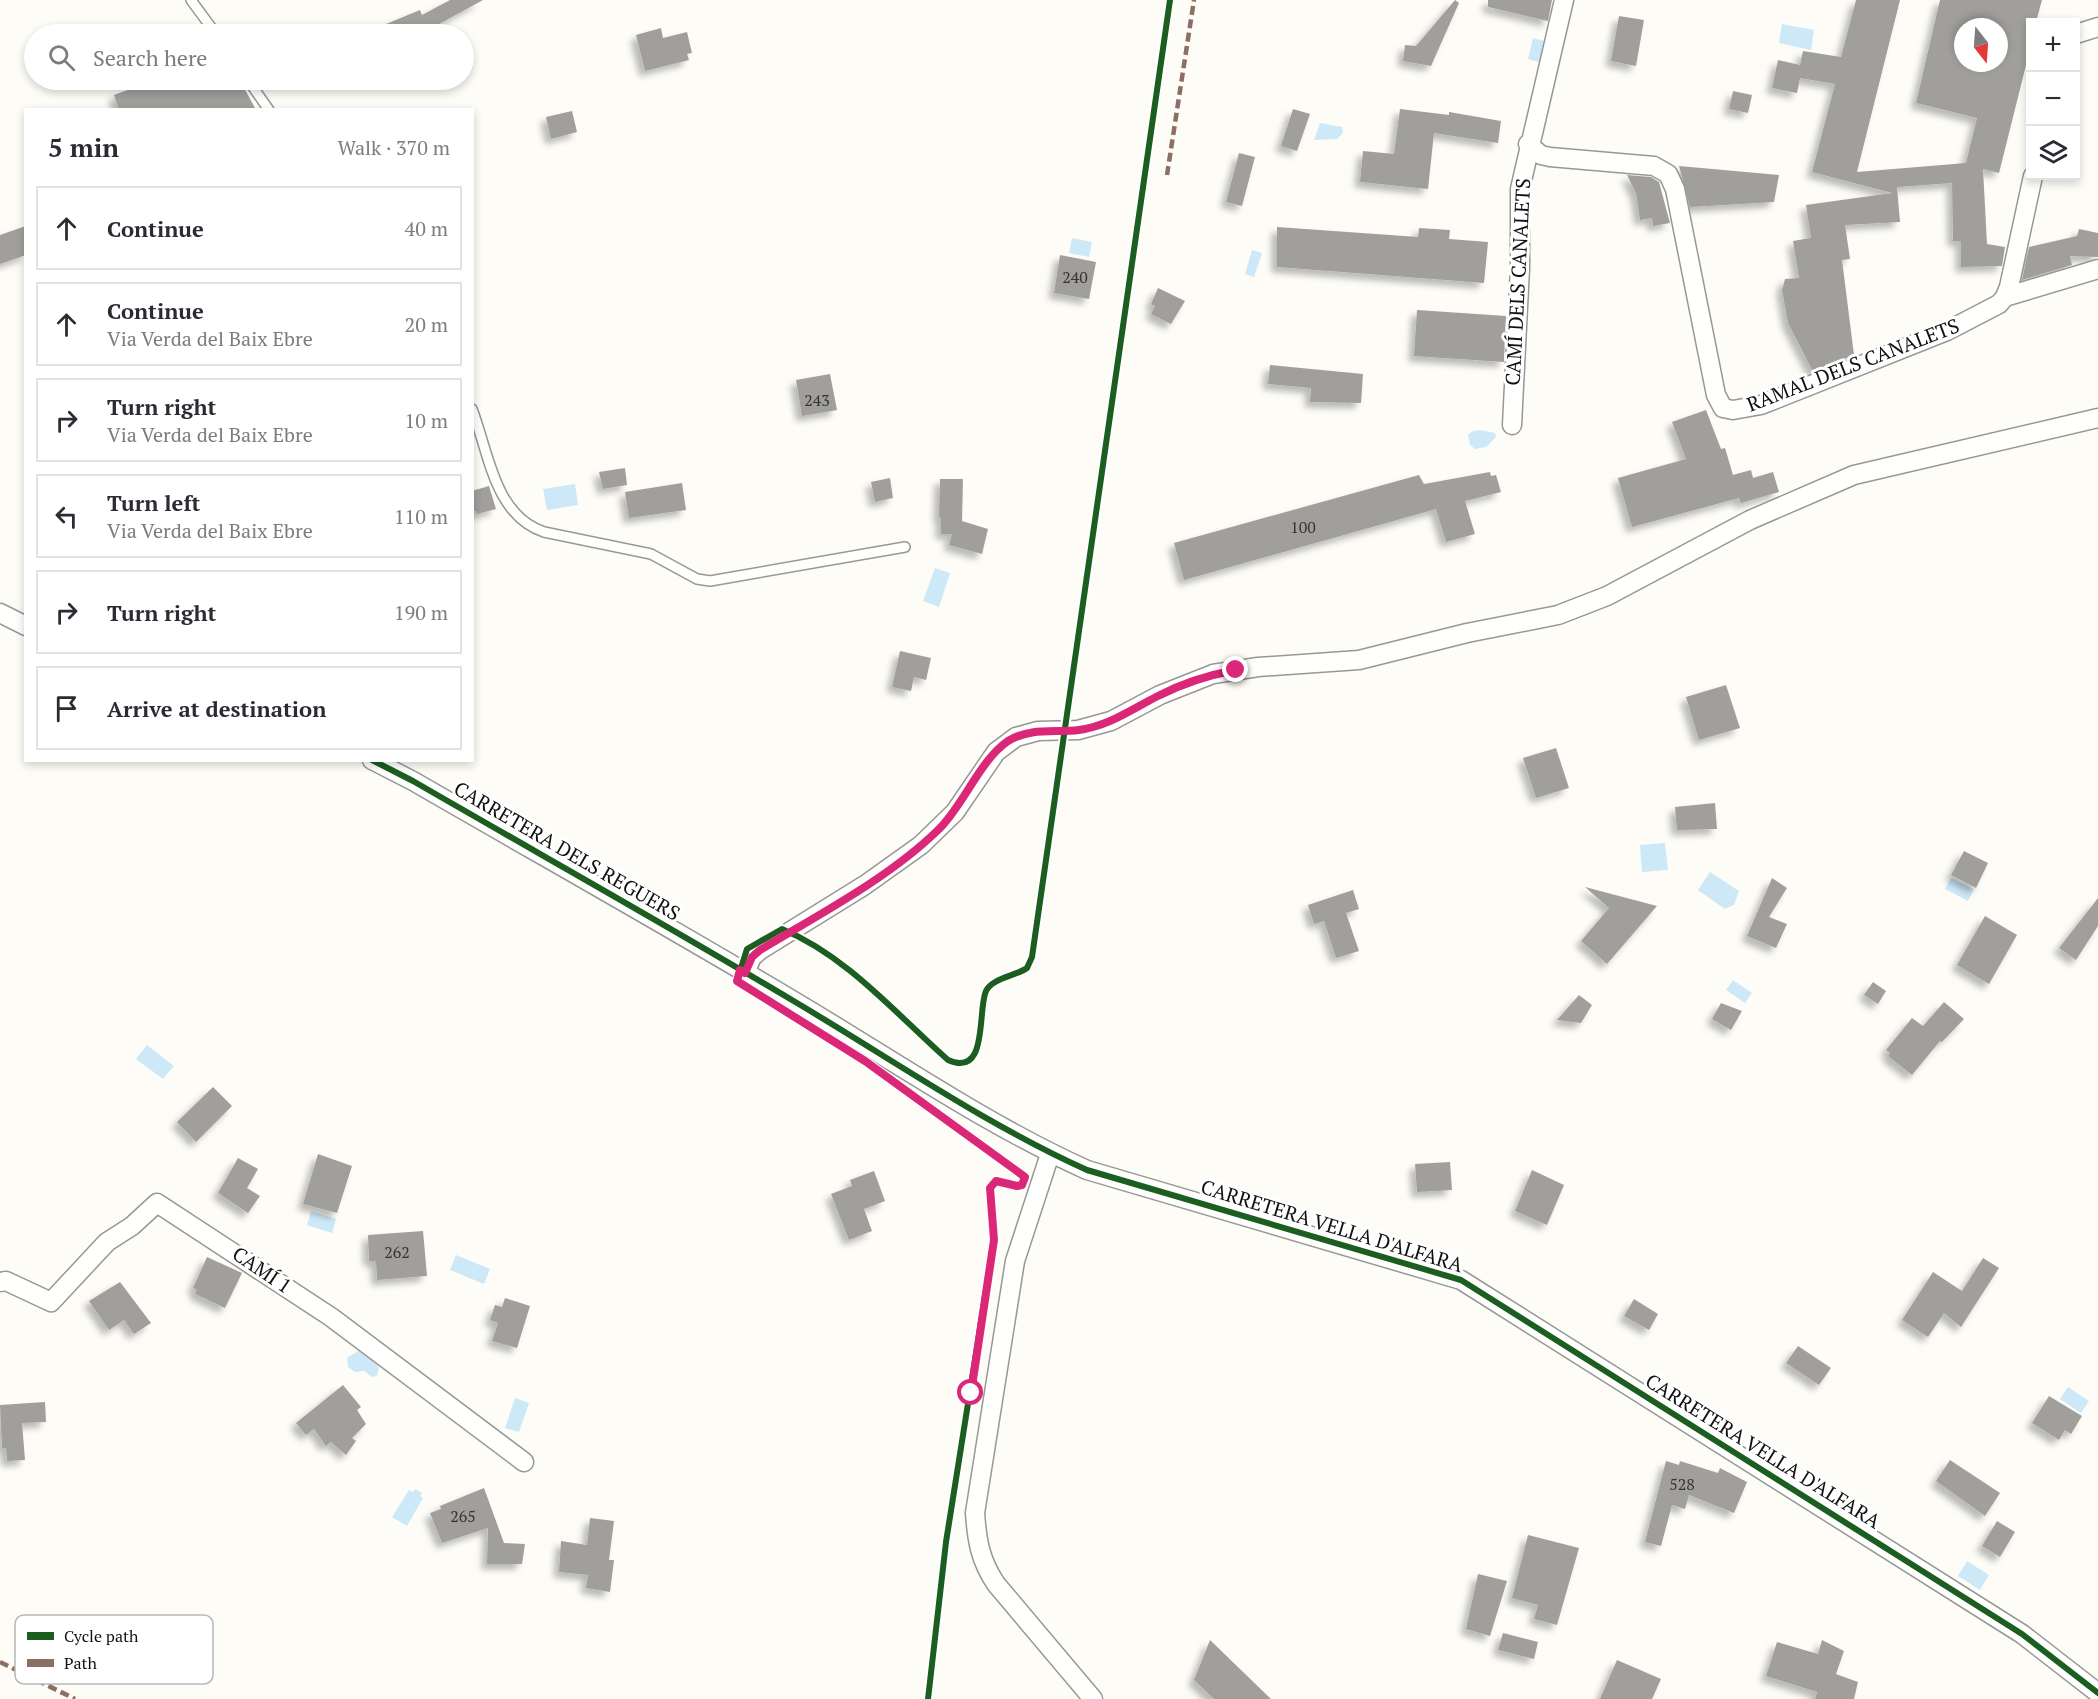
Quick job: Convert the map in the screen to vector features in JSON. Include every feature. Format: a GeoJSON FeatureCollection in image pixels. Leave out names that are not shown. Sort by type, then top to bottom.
{"type":"FeatureCollection","features":[{"type":"Feature","properties":{"kind":"street","name":"CAMÍ DELS CANALETS"},"geometry":{"type":"LineString","coordinates":[[1512,425],[1520,268],[1520,189],[1528,144],[1564,0]]}},
{"type":"Feature","properties":{"kind":"street"},"geometry":{"type":"LineString","coordinates":[[2080,33],[2098,27]]}},
{"type":"Feature","properties":{"kind":"street","name":"RAMAL DELS CANALETS"},"geometry":{"type":"LineString","coordinates":[[1528,144],[1534,151],[1550,157],[1654,166],[1668,174],[1675,189],[1716,396],[1723,408],[1733,410],[1761,405],[1947,331],[1999,303],[2005,297]]}},
{"type":"Feature","properties":{"kind":"street"},"geometry":{"type":"LineString","coordinates":[[2032,180],[2005,297],[2098,269]]}},
{"type":"Feature","properties":{"kind":"street"},"geometry":{"type":"LineString","coordinates":[[745,973],[752,957],[760,950],[865,885],[921,845],[955,812],[996,752],[1016,737],[1038,731],[1078,730],[1111,722],[1160,695],[1213,674],[1258,667],[1359,660],[1467,633],[1558,615],[1607,596],[1750,520],[1854,475],[2098,418]]}},
{"type":"Feature","properties":{"kind":"street"},"geometry":{"type":"LineString","coordinates":[[0,613],[24,625]]}},
{"type":"Feature","properties":{"kind":"street","name":"CARRETERA DELS REGUERS"},"geometry":{"type":"LineString","coordinates":[[376,762],[745,973]]}},
{"type":"Feature","properties":{"kind":"street","name":"CARRETERA VELLA D'ALFARA"},"geometry":{"type":"LineString","coordinates":[[745,973],[951,1098],[1050,1154],[1087,1170],[1461,1280],[2022,1634],[2098,1692]]}},
{"type":"Feature","properties":{"kind":"street"},"geometry":{"type":"LineString","coordinates":[[1050,1154],[1015,1261],[975,1513],[977,1546],[984,1565],[996,1584],[1093,1699]]}},
{"type":"Feature","properties":{"kind":"street","name":"CAMÍ 1"},"geometry":{"type":"LineString","coordinates":[[0,1282],[6,1281],[51,1302],[107,1242],[132,1226],[157,1203],[331,1317],[524,1462]]}},
{"type":"Feature","properties":{"kind":"lane"},"geometry":{"type":"LineString","coordinates":[[191,0],[209,24]]}},
{"type":"Feature","properties":{"kind":"lane"},"geometry":{"type":"LineString","coordinates":[[255,90],[268,108]]}},
{"type":"Feature","properties":{"kind":"lane"},"geometry":{"type":"LineString","coordinates":[[474,415],[505,502],[531,528],[651,554],[697,579],[710,581],[905,547]]}},
{"type":"Feature","properties":{"kind":"water"},"geometry":{"type":"Polygon","coordinates":[[[1782,24],[1814,30],[1811,50],[1779,43],[1782,24]]]}},
{"type":"Feature","properties":{"kind":"water"},"geometry":{"type":"Polygon","coordinates":[[[1533,38],[1544,41],[1539,62],[1528,59],[1533,38]]]}},
{"type":"Feature","properties":{"kind":"water"},"geometry":{"type":"Polygon","coordinates":[[[1320,123],[1342,127],[1343,133],[1337,139],[1314,140],[1320,123]]]}},
{"type":"Feature","properties":{"kind":"water"},"geometry":{"type":"Polygon","coordinates":[[[1072,238],[1092,242],[1089,257],[1069,253],[1072,238]]]}},
{"type":"Feature","properties":{"kind":"water"},"geometry":{"type":"Polygon","coordinates":[[[1252,250],[1262,253],[1254,277],[1245,274],[1252,250]]]}},
{"type":"Feature","properties":{"kind":"water"},"geometry":{"type":"Polygon","coordinates":[[[1480,430],[1495,433],[1496,437],[1486,447],[1475,449],[1470,445],[1468,435],[1480,430]]]}},
{"type":"Feature","properties":{"kind":"water"},"geometry":{"type":"Polygon","coordinates":[[[575,484],[578,505],[547,510],[543,489],[575,484]]]}},
{"type":"Feature","properties":{"kind":"water"},"geometry":{"type":"Polygon","coordinates":[[[935,568],[950,573],[939,607],[923,601],[935,568]]]}},
{"type":"Feature","properties":{"kind":"water"},"geometry":{"type":"Polygon","coordinates":[[[1665,843],[1668,870],[1642,872],[1640,845],[1665,843]]]}},
{"type":"Feature","properties":{"kind":"water"},"geometry":{"type":"Polygon","coordinates":[[[1710,872],[1739,891],[1734,905],[1725,909],[1698,890],[1710,872]]]}},
{"type":"Feature","properties":{"kind":"water"},"geometry":{"type":"Polygon","coordinates":[[[1951,878],[1974,889],[1968,901],[1945,889],[1951,878]]]}},
{"type":"Feature","properties":{"kind":"water"},"geometry":{"type":"Polygon","coordinates":[[[1733,980],[1752,993],[1745,1003],[1726,990],[1733,980]]]}},
{"type":"Feature","properties":{"kind":"water"},"geometry":{"type":"Polygon","coordinates":[[[147,1045],[174,1066],[163,1079],[136,1059],[147,1045]]]}},
{"type":"Feature","properties":{"kind":"water"},"geometry":{"type":"Polygon","coordinates":[[[311,1211],[336,1219],[332,1233],[307,1225],[311,1211]]]}},
{"type":"Feature","properties":{"kind":"water"},"geometry":{"type":"Polygon","coordinates":[[[456,1255],[490,1269],[484,1284],[450,1270],[456,1255]]]}},
{"type":"Feature","properties":{"kind":"water"},"geometry":{"type":"Polygon","coordinates":[[[358,1351],[367,1355],[379,1367],[377,1376],[372,1377],[364,1371],[355,1372],[348,1367],[347,1358],[358,1351]]]}},
{"type":"Feature","properties":{"kind":"water"},"geometry":{"type":"Polygon","coordinates":[[[2068,1387],[2089,1401],[2081,1413],[2060,1399],[2068,1387]]]}},
{"type":"Feature","properties":{"kind":"water"},"geometry":{"type":"Polygon","coordinates":[[[515,1398],[529,1403],[519,1432],[505,1428],[515,1398]]]}},
{"type":"Feature","properties":{"kind":"water"},"geometry":{"type":"Polygon","coordinates":[[[415,1489],[422,1493],[420,1496],[423,1498],[407,1526],[392,1517],[409,1490],[413,1492],[415,1489]]]}},
{"type":"Feature","properties":{"kind":"water"},"geometry":{"type":"Polygon","coordinates":[[[1967,1561],[1989,1575],[1980,1590],[1958,1576],[1967,1561]]]}},
{"type":"Feature","properties":{"kind":"building"},"geometry":{"type":"Polygon","coordinates":[[[450,0],[483,0],[439,24],[386,24],[420,10],[422,15],[450,0]]]}},
{"type":"Feature","properties":{"kind":"building"},"geometry":{"type":"Polygon","coordinates":[[[1455,0],[1459,3],[1431,66],[1403,61],[1405,45],[1416,46],[1455,0]]]}},
{"type":"Feature","properties":{"kind":"building"},"geometry":{"type":"Polygon","coordinates":[[[1488,0],[1552,0],[1548,21],[1488,7],[1488,0]]]}},
{"type":"Feature","properties":{"kind":"building"},"geometry":{"type":"Polygon","coordinates":[[[1856,0],[1900,0],[1857,172],[1966,163],[1977,118],[1916,103],[1940,0],[2042,0],[2037,18],[2026,18],[2026,65],[1999,173],[1983,169],[1987,244],[2005,247],[2002,266],[1961,267],[1961,241],[1953,241],[1952,183],[1897,187],[1900,222],[1845,225],[1850,259],[1842,260],[1854,355],[1813,372],[1788,323],[1782,290],[1785,279],[1799,278],[1793,241],[1811,238],[1806,205],[1892,193],[1812,172],[1835,84],[1800,78],[1797,93],[1772,88],[1778,60],[1800,65],[1803,51],[1841,57],[1856,0]]]}},
{"type":"Feature","properties":{"kind":"building"},"geometry":{"type":"Polygon","coordinates":[[[1619,16],[1644,20],[1636,66],[1611,61],[1619,16]]]}},
{"type":"Feature","properties":{"kind":"building"},"geometry":{"type":"Polygon","coordinates":[[[661,28],[663,38],[687,32],[692,53],[687,54],[689,60],[645,71],[636,35],[661,28]]]}},
{"type":"Feature","properties":{"kind":"building"},"geometry":{"type":"Polygon","coordinates":[[[128,90],[245,90],[255,108],[118,108],[114,95],[128,90]]]}},
{"type":"Feature","properties":{"kind":"building"},"geometry":{"type":"Polygon","coordinates":[[[1733,91],[1752,95],[1748,113],[1729,109],[1733,91]]]}},
{"type":"Feature","properties":{"kind":"building"},"geometry":{"type":"Polygon","coordinates":[[[1293,109],[1310,114],[1297,151],[1281,146],[1293,109]]]}},
{"type":"Feature","properties":{"kind":"building"},"geometry":{"type":"Polygon","coordinates":[[[1400,109],[1449,115],[1449,112],[1501,121],[1498,143],[1434,133],[1428,189],[1360,182],[1363,151],[1394,154],[1400,109]]]}},
{"type":"Feature","properties":{"kind":"building"},"geometry":{"type":"Polygon","coordinates":[[[572,111],[577,132],[551,139],[546,117],[572,111]]]}},
{"type":"Feature","properties":{"kind":"building"},"geometry":{"type":"Polygon","coordinates":[[[1239,153],[1255,157],[1242,206],[1226,202],[1239,153]]]}},
{"type":"Feature","properties":{"kind":"building"},"geometry":{"type":"Polygon","coordinates":[[[1679,166],[1779,175],[1774,202],[1690,207],[1679,166]]]}},
{"type":"Feature","properties":{"kind":"building"},"geometry":{"type":"Polygon","coordinates":[[[1627,175],[1651,177],[1659,182],[1670,223],[1653,226],[1652,218],[1640,220],[1636,193],[1627,175]]]}},
{"type":"Feature","properties":{"kind":"building"},"geometry":{"type":"Polygon","coordinates":[[[24,227],[24,256],[0,264],[0,235],[24,227]]]}},
{"type":"Feature","properties":{"kind":"building"},"geometry":{"type":"Polygon","coordinates":[[[1277,227],[1418,237],[1419,228],[1450,230],[1449,239],[1488,242],[1484,283],[1277,267],[1277,227]]]}},
{"type":"Feature","properties":{"kind":"building"},"geometry":{"type":"Polygon","coordinates":[[[2079,229],[2098,233],[2098,257],[2070,256],[2072,265],[2022,280],[2029,247],[2077,236],[2079,229]]]}},
{"type":"Feature","properties":{"kind":"building"},"geometry":{"type":"Polygon","coordinates":[[[1060,255],[1096,262],[1089,299],[1054,293],[1060,255]]]}},
{"type":"Feature","properties":{"kind":"building"},"geometry":{"type":"Polygon","coordinates":[[[1158,288],[1185,301],[1171,324],[1151,314],[1155,306],[1151,304],[1158,288]]]}},
{"type":"Feature","properties":{"kind":"building"},"geometry":{"type":"Polygon","coordinates":[[[1417,310],[1506,316],[1504,362],[1414,356],[1417,310]]]}},
{"type":"Feature","properties":{"kind":"building"},"geometry":{"type":"Polygon","coordinates":[[[1270,365],[1363,374],[1361,403],[1310,402],[1311,388],[1268,384],[1270,365]]]}},
{"type":"Feature","properties":{"kind":"building"},"geometry":{"type":"Polygon","coordinates":[[[830,374],[837,410],[802,416],[796,380],[830,374]]]}},
{"type":"Feature","properties":{"kind":"building"},"geometry":{"type":"Polygon","coordinates":[[[1706,410],[1721,449],[1725,448],[1733,475],[1751,470],[1753,478],[1773,472],[1779,492],[1741,503],[1739,498],[1632,527],[1618,478],[1686,459],[1672,422],[1706,410]]]}},
{"type":"Feature","properties":{"kind":"building"},"geometry":{"type":"Polygon","coordinates":[[[625,468],[627,485],[603,489],[599,472],[625,468]]]}},
{"type":"Feature","properties":{"kind":"building"},"geometry":{"type":"Polygon","coordinates":[[[1490,472],[1491,476],[1496,475],[1501,492],[1465,501],[1475,534],[1446,542],[1436,509],[1184,580],[1174,543],[1419,475],[1424,484],[1490,472]]]}},
{"type":"Feature","properties":{"kind":"building"},"geometry":{"type":"Polygon","coordinates":[[[890,478],[893,498],[875,502],[871,482],[890,478]]]}},
{"type":"Feature","properties":{"kind":"building"},"geometry":{"type":"Polygon","coordinates":[[[940,479],[963,479],[962,521],[988,529],[982,554],[949,545],[952,534],[941,534],[940,479]]]}},
{"type":"Feature","properties":{"kind":"building"},"geometry":{"type":"Polygon","coordinates":[[[682,483],[686,510],[629,518],[625,492],[682,483]]]}},
{"type":"Feature","properties":{"kind":"building"},"geometry":{"type":"Polygon","coordinates":[[[489,486],[496,509],[477,514],[474,512],[474,490],[489,486]]]}},
{"type":"Feature","properties":{"kind":"building"},"geometry":{"type":"Polygon","coordinates":[[[900,651],[931,658],[926,680],[914,677],[911,691],[892,687],[900,651]]]}},
{"type":"Feature","properties":{"kind":"building"},"geometry":{"type":"Polygon","coordinates":[[[1726,685],[1740,728],[1699,740],[1686,697],[1726,685]]]}},
{"type":"Feature","properties":{"kind":"building"},"geometry":{"type":"Polygon","coordinates":[[[1556,748],[1569,788],[1536,798],[1523,758],[1556,748]]]}},
{"type":"Feature","properties":{"kind":"building"},"geometry":{"type":"Polygon","coordinates":[[[1715,803],[1717,829],[1677,830],[1675,807],[1715,803]]]}},
{"type":"Feature","properties":{"kind":"building"},"geometry":{"type":"Polygon","coordinates":[[[1964,851],[1988,863],[1976,888],[1951,875],[1964,851]]]}},
{"type":"Feature","properties":{"kind":"building"},"geometry":{"type":"Polygon","coordinates":[[[1772,878],[1787,888],[1769,917],[1787,924],[1776,948],[1747,936],[1772,878]]]}},
{"type":"Feature","properties":{"kind":"building"},"geometry":{"type":"Polygon","coordinates":[[[1585,887],[1657,906],[1607,964],[1581,941],[1609,908],[1585,887]]]}},
{"type":"Feature","properties":{"kind":"building"},"geometry":{"type":"Polygon","coordinates":[[[1353,890],[1359,909],[1346,913],[1359,951],[1336,958],[1324,921],[1314,924],[1308,905],[1353,890]]]}},
{"type":"Feature","properties":{"kind":"building"},"geometry":{"type":"Polygon","coordinates":[[[2098,898],[2098,926],[2076,960],[2059,948],[2098,898]]]}},
{"type":"Feature","properties":{"kind":"building"},"geometry":{"type":"Polygon","coordinates":[[[1985,916],[2017,935],[1989,984],[1957,965],[1985,916]]]}},
{"type":"Feature","properties":{"kind":"building"},"geometry":{"type":"Polygon","coordinates":[[[1873,982],[1886,991],[1878,1004],[1864,995],[1873,982]]]}},
{"type":"Feature","properties":{"kind":"building"},"geometry":{"type":"Polygon","coordinates":[[[1579,995],[1592,1005],[1581,1023],[1557,1020],[1579,995]]]}},
{"type":"Feature","properties":{"kind":"building"},"geometry":{"type":"Polygon","coordinates":[[[1944,1002],[1964,1019],[1942,1042],[1940,1041],[1912,1075],[1888,1056],[1890,1053],[1886,1050],[1912,1018],[1923,1026],[1944,1002]]]}},
{"type":"Feature","properties":{"kind":"building"},"geometry":{"type":"Polygon","coordinates":[[[1721,1003],[1742,1011],[1731,1030],[1712,1019],[1721,1003]]]}},
{"type":"Feature","properties":{"kind":"building"},"geometry":{"type":"Polygon","coordinates":[[[213,1087],[232,1106],[196,1142],[177,1122],[213,1087]]]}},
{"type":"Feature","properties":{"kind":"building"},"geometry":{"type":"Polygon","coordinates":[[[318,1154],[352,1166],[337,1213],[303,1204],[318,1154]]]}},
{"type":"Feature","properties":{"kind":"building"},"geometry":{"type":"Polygon","coordinates":[[[238,1158],[258,1169],[247,1188],[260,1196],[248,1213],[218,1193],[238,1158]]]}},
{"type":"Feature","properties":{"kind":"building"},"geometry":{"type":"Polygon","coordinates":[[[1450,1162],[1452,1190],[1417,1192],[1415,1164],[1450,1162]]]}},
{"type":"Feature","properties":{"kind":"building"},"geometry":{"type":"Polygon","coordinates":[[[1532,1170],[1564,1185],[1547,1225],[1515,1211],[1532,1170]]]}},
{"type":"Feature","properties":{"kind":"building"},"geometry":{"type":"Polygon","coordinates":[[[874,1171],[885,1201],[864,1209],[872,1231],[849,1240],[831,1194],[852,1186],[850,1180],[874,1171]]]}},
{"type":"Feature","properties":{"kind":"building"},"geometry":{"type":"Polygon","coordinates":[[[423,1231],[427,1276],[377,1280],[376,1261],[369,1261],[368,1235],[423,1231]]]}},
{"type":"Feature","properties":{"kind":"building"},"geometry":{"type":"Polygon","coordinates":[[[207,1257],[242,1273],[225,1308],[195,1294],[197,1290],[193,1288],[207,1257]]]}},
{"type":"Feature","properties":{"kind":"building"},"geometry":{"type":"Polygon","coordinates":[[[1983,1258],[1999,1268],[1961,1327],[1944,1313],[1928,1337],[1902,1320],[1933,1272],[1962,1291],[1983,1258]]]}},
{"type":"Feature","properties":{"kind":"building"},"geometry":{"type":"Polygon","coordinates":[[[120,1282],[151,1323],[134,1334],[124,1320],[109,1330],[89,1301],[120,1282]]]}},
{"type":"Feature","properties":{"kind":"building"},"geometry":{"type":"Polygon","coordinates":[[[505,1298],[530,1306],[517,1348],[492,1341],[498,1323],[490,1320],[495,1305],[502,1307],[505,1298]]]}},
{"type":"Feature","properties":{"kind":"building"},"geometry":{"type":"Polygon","coordinates":[[[1634,1299],[1658,1314],[1649,1330],[1624,1316],[1634,1299]]]}},
{"type":"Feature","properties":{"kind":"building"},"geometry":{"type":"Polygon","coordinates":[[[1798,1346],[1831,1368],[1819,1385],[1786,1363],[1798,1346]]]}},
{"type":"Feature","properties":{"kind":"building"},"geometry":{"type":"Polygon","coordinates":[[[343,1385],[361,1407],[357,1410],[366,1424],[352,1438],[356,1441],[346,1455],[331,1442],[326,1446],[314,1429],[306,1435],[296,1423],[343,1385]]]}},
{"type":"Feature","properties":{"kind":"building"},"geometry":{"type":"Polygon","coordinates":[[[2049,1396],[2082,1416],[2071,1434],[2065,1430],[2059,1440],[2032,1423],[2049,1396]]]}},
{"type":"Feature","properties":{"kind":"building"},"geometry":{"type":"Polygon","coordinates":[[[45,1402],[46,1422],[22,1423],[25,1460],[7,1461],[6,1448],[2,1448],[0,1405],[45,1402]]]}},
{"type":"Feature","properties":{"kind":"building"},"geometry":{"type":"Polygon","coordinates":[[[1950,1460],[2000,1493],[1985,1516],[1936,1481],[1950,1460]]]}},
{"type":"Feature","properties":{"kind":"building"},"geometry":{"type":"Polygon","coordinates":[[[1666,1461],[1679,1465],[1680,1461],[1718,1473],[1720,1468],[1747,1482],[1734,1513],[1689,1495],[1685,1509],[1672,1505],[1661,1546],[1645,1542],[1666,1461]]]}},
{"type":"Feature","properties":{"kind":"building"},"geometry":{"type":"Polygon","coordinates":[[[484,1488],[504,1543],[525,1544],[522,1564],[487,1564],[488,1528],[442,1543],[430,1513],[441,1509],[440,1506],[484,1488]]]}},
{"type":"Feature","properties":{"kind":"building"},"geometry":{"type":"Polygon","coordinates":[[[590,1518],[614,1521],[609,1560],[614,1560],[610,1592],[586,1588],[588,1575],[559,1572],[561,1541],[587,1545],[590,1518]]]}},
{"type":"Feature","properties":{"kind":"building"},"geometry":{"type":"Polygon","coordinates":[[[1997,1521],[2015,1532],[2000,1557],[1982,1546],[1997,1521]]]}},
{"type":"Feature","properties":{"kind":"building"},"geometry":{"type":"Polygon","coordinates":[[[1528,1535],[1579,1548],[1557,1625],[1534,1619],[1538,1605],[1512,1598],[1528,1535]]]}},
{"type":"Feature","properties":{"kind":"building"},"geometry":{"type":"Polygon","coordinates":[[[1478,1574],[1507,1581],[1490,1636],[1466,1629],[1478,1574]]]}},
{"type":"Feature","properties":{"kind":"building"},"geometry":{"type":"Polygon","coordinates":[[[1503,1633],[1538,1642],[1534,1659],[1498,1650],[1503,1633]]]}},
{"type":"Feature","properties":{"kind":"building"},"geometry":{"type":"Polygon","coordinates":[[[1210,1640],[1271,1699],[1214,1699],[1194,1680],[1210,1640]]]}},
{"type":"Feature","properties":{"kind":"building"},"geometry":{"type":"Polygon","coordinates":[[[1822,1640],[1844,1651],[1836,1674],[1858,1682],[1854,1699],[1815,1699],[1817,1692],[1766,1676],[1777,1642],[1818,1654],[1822,1640]]]}},
{"type":"Feature","properties":{"kind":"building"},"geometry":{"type":"Polygon","coordinates":[[[1617,1660],[1661,1679],[1652,1699],[1600,1699],[1617,1660]]]}},
{"type":"Feature","properties":{"kind":"marked path"},"geometry":{"type":"LineString","coordinates":[[1167,175],[1194,0]]}},
{"type":"Feature","properties":{"kind":"marked path"},"geometry":{"type":"LineString","coordinates":[[0,1662],[15,1669]]}},
{"type":"Feature","properties":{"kind":"marked path"},"geometry":{"type":"LineString","coordinates":[[45,1684],[75,1699]]}},
{"type":"Feature","properties":{"kind":"cycle path"},"geometry":{"type":"LineString","coordinates":[[928,1699],[946,1542],[994,1240],[990,1188],[996,1181],[1022,1185],[1025,1177],[865,1061],[737,981],[747,949],[782,929],[828,954],[870,987],[948,1060],[961,1063],[970,1060],[976,1051],[986,991],[993,983],[1027,968],[1032,957],[1170,0]]}},
{"type":"Feature","properties":{"kind":"cycle path"},"geometry":{"type":"LineString","coordinates":[[376,762],[653,919],[797,1003],[940,1091],[1049,1152],[1087,1170],[1461,1280],[2022,1634],[2098,1693]]}},
{"type":"Feature","properties":{"kind":"route"},"geometry":{"type":"LineString","coordinates":[[971,1393],[994,1240],[995,1227],[990,1188],[996,1181],[1022,1185],[1025,1177],[865,1061],[737,981],[740,970],[745,973],[752,957],[760,950],[865,885],[938,831],[966,797],[986,764],[1006,743],[1026,733],[1078,730],[1111,722],[1187,683],[1213,674],[1236,670]]}}]}
